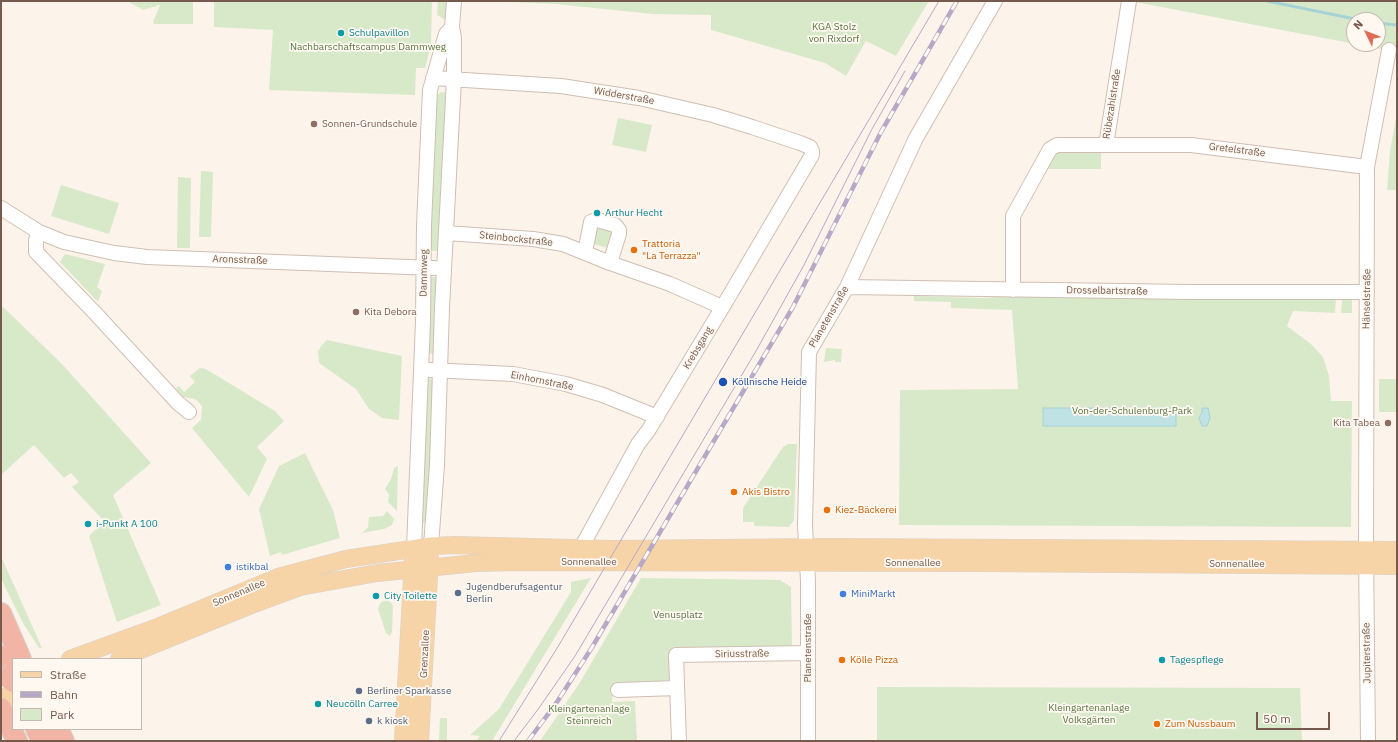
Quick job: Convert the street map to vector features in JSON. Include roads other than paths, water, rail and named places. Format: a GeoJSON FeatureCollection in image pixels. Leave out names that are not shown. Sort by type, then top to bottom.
{"type":"FeatureCollection","features":[{"type":"Feature","properties":{"kind":"highway"},"geometry":{"type":"LineString","coordinates":[[1,613],[21,658]]}},
{"type":"Feature","properties":{"kind":"highway"},"geometry":{"type":"LineString","coordinates":[[1,656],[12,714]]}},
{"type":"Feature","properties":{"kind":"highway"},"geometry":{"type":"LineString","coordinates":[[15,730],[17,741]]}},
{"type":"Feature","properties":{"kind":"highway"},"geometry":{"type":"LineString","coordinates":[[36,730],[42,741]]}},
{"type":"Feature","properties":{"kind":"highway"},"geometry":{"type":"LineString","coordinates":[[58,730],[64,741]]}},
{"type":"Feature","properties":{"kind":"main road","name":"Sonnenallee"},"geometry":{"type":"LineString","coordinates":[[73,658],[155,628],[278,577],[326,563],[374,553],[431,546],[455,545],[806,555]]}},
{"type":"Feature","properties":{"kind":"main road","name":"Grenzallee"},"geometry":{"type":"LineString","coordinates":[[420,741],[431,546]]}},
{"type":"Feature","properties":{"kind":"main road","name":"Grenzallee"},"geometry":{"type":"LineString","coordinates":[[403,741],[414,548]]}},
{"type":"Feature","properties":{"kind":"main road","name":"Sonnenallee"},"geometry":{"type":"LineString","coordinates":[[123,658],[312,584],[377,574],[494,562],[806,555],[1366,557],[1397,550]]}},
{"type":"Feature","properties":{"kind":"main road"},"geometry":{"type":"LineString","coordinates":[[374,553],[377,574]]}},
{"type":"Feature","properties":{"kind":"main road","name":"Sonnenallee"},"geometry":{"type":"LineString","coordinates":[[1366,557],[1397,566]]}},
{"type":"Feature","properties":{"kind":"street","name":"Dammweg"},"geometry":{"type":"LineString","coordinates":[[431,546],[437,465],[444,268],[454,79],[454,38],[452,27],[454,1]]}},
{"type":"Feature","properties":{"kind":"street","name":"Planetenstraße"},"geometry":{"type":"LineString","coordinates":[[808,741],[806,555],[809,352],[847,288],[916,138],[996,1]]}},
{"type":"Feature","properties":{"kind":"street","name":"Rübezahlstraße"},"geometry":{"type":"LineString","coordinates":[[1013,290],[1013,216],[1050,149],[1057,145],[1106,145],[1129,1]]}},
{"type":"Feature","properties":{"kind":"street","name":"Dammweg"},"geometry":{"type":"LineString","coordinates":[[414,548],[425,267],[424,225],[429,98],[433,78],[446,34],[452,27]]}},
{"type":"Feature","properties":{"kind":"street","name":"Hänselstraße"},"geometry":{"type":"LineString","coordinates":[[1366,557],[1367,167],[1389,50]]}},
{"type":"Feature","properties":{"kind":"street","name":"Widderstraße"},"geometry":{"type":"LineString","coordinates":[[433,78],[561,86],[639,98],[713,115],[810,147]]}},
{"type":"Feature","properties":{"kind":"street","name":"Gretelstraße"},"geometry":{"type":"LineString","coordinates":[[1106,145],[1191,145],[1367,167]]}},
{"type":"Feature","properties":{"kind":"street","name":"Krebsgang"},"geometry":{"type":"LineString","coordinates":[[581,548],[638,444],[657,417],[812,155],[810,147]]}},
{"type":"Feature","properties":{"kind":"street","name":"Aronsstraße"},"geometry":{"type":"LineString","coordinates":[[1,208],[39,232],[85,248],[147,257],[444,268]]}},
{"type":"Feature","properties":{"kind":"street"},"geometry":{"type":"LineString","coordinates":[[585,252],[591,222],[598,220],[615,225],[620,234],[610,263]]}},
{"type":"Feature","properties":{"kind":"street"},"geometry":{"type":"LineString","coordinates":[[39,232],[36,240],[36,252],[96,314],[178,403],[189,412]]}},
{"type":"Feature","properties":{"kind":"street","name":"Steinbockstraße"},"geometry":{"type":"LineString","coordinates":[[446,233],[532,239],[559,243],[670,284],[722,307]]}},
{"type":"Feature","properties":{"kind":"street","name":"Drosselbartstraße"},"geometry":{"type":"LineString","coordinates":[[847,288],[1367,292]]}},
{"type":"Feature","properties":{"kind":"street","name":"Einhornstraße"},"geometry":{"type":"LineString","coordinates":[[421,370],[513,374],[566,384],[603,395],[657,417]]}},
{"type":"Feature","properties":{"kind":"street","name":"Jupiterstraße"},"geometry":{"type":"LineString","coordinates":[[1366,557],[1368,741]]}},
{"type":"Feature","properties":{"kind":"street","name":"Siriusstraße"},"geometry":{"type":"LineString","coordinates":[[677,688],[676,655],[808,653]]}},
{"type":"Feature","properties":{"kind":"street"},"geometry":{"type":"LineString","coordinates":[[618,690],[677,688],[679,741]]}},
{"type":"Feature","properties":{"kind":"water"},"geometry":{"type":"Polygon","coordinates":[[[1043,408],[1176,408],[1176,426],[1043,426],[1043,408]]]}},
{"type":"Feature","properties":{"kind":"water"},"geometry":{"type":"Polygon","coordinates":[[[1202,408],[1208,408],[1210,418],[1207,426],[1202,426],[1199,418],[1202,408]]]}},
{"type":"Feature","properties":{"kind":"waterway"},"geometry":{"type":"LineString","coordinates":[[1267,1],[1346,17]]}},
{"type":"Feature","properties":{"kind":"waterway"},"geometry":{"type":"LineString","coordinates":[[1386,24],[1397,25]]}},
{"type":"Feature","properties":{"kind":"tram line"},"geometry":{"type":"LineString","coordinates":[[499,741],[559,645],[939,1]]}},
{"type":"Feature","properties":{"kind":"tram line"},"geometry":{"type":"LineString","coordinates":[[514,741],[575,656],[756,351],[804,265],[872,129],[905,71]]}},
{"type":"Feature","properties":{"kind":"railway"},"geometry":{"type":"LineString","coordinates":[[528,741],[557,702],[591,649],[793,307],[881,132],[957,1]]}},
{"type":"Feature","properties":{"kind":"place","name":"Schulpavillon"},"geometry":{"type":"Point","coordinates":[341,33]}},
{"type":"Feature","properties":{"kind":"place","name":"Sonnen-Grundschule"},"geometry":{"type":"Point","coordinates":[314,124]}},
{"type":"Feature","properties":{"kind":"place","name":"Arthur Hecht"},"geometry":{"type":"Point","coordinates":[597,213]}},
{"type":"Feature","properties":{"kind":"place","name":"Trattoria \"La Terrazza\""},"geometry":{"type":"Point","coordinates":[634,250]}},
{"type":"Feature","properties":{"kind":"place","name":"Kita Debora"},"geometry":{"type":"Point","coordinates":[356,312]}},
{"type":"Feature","properties":{"kind":"place","name":"Köllnische Heide"},"geometry":{"type":"Point","coordinates":[723,382]}},
{"type":"Feature","properties":{"kind":"place","name":"Kita Tabea"},"geometry":{"type":"Point","coordinates":[1388,423]}},
{"type":"Feature","properties":{"kind":"place","name":"Akis Bistro"},"geometry":{"type":"Point","coordinates":[734,492]}},
{"type":"Feature","properties":{"kind":"place","name":"Kiez-Bäckerei"},"geometry":{"type":"Point","coordinates":[827,510]}},
{"type":"Feature","properties":{"kind":"place","name":"i-Punkt A 100"},"geometry":{"type":"Point","coordinates":[88,524]}},
{"type":"Feature","properties":{"kind":"place","name":"istikbal"},"geometry":{"type":"Point","coordinates":[228,567]}},
{"type":"Feature","properties":{"kind":"place","name":"Jugendberufsagentur Berlin"},"geometry":{"type":"Point","coordinates":[458,593]}},
{"type":"Feature","properties":{"kind":"place","name":"MiniMarkt"},"geometry":{"type":"Point","coordinates":[843,594]}},
{"type":"Feature","properties":{"kind":"place","name":"City Toilette"},"geometry":{"type":"Point","coordinates":[376,596]}},
{"type":"Feature","properties":{"kind":"place","name":"Kölle Pizza"},"geometry":{"type":"Point","coordinates":[842,660]}},
{"type":"Feature","properties":{"kind":"place","name":"Tagespflege"},"geometry":{"type":"Point","coordinates":[1162,660]}},
{"type":"Feature","properties":{"kind":"place","name":"Berliner Sparkasse"},"geometry":{"type":"Point","coordinates":[359,691]}},
{"type":"Feature","properties":{"kind":"place","name":"Neucölln Carree"},"geometry":{"type":"Point","coordinates":[318,704]}},
{"type":"Feature","properties":{"kind":"place","name":"k kiosk"},"geometry":{"type":"Point","coordinates":[369,721]}},
{"type":"Feature","properties":{"kind":"place","name":"Zum Nussbaum"},"geometry":{"type":"Point","coordinates":[1157,724]}},
{"type":"Feature","properties":{"kind":"park label","name":"KGA Stolz von Rixdorf"},"geometry":{"type":"Point","coordinates":[834,32]}},
{"type":"Feature","properties":{"kind":"park label","name":"Nachbarschaftscampus Dammweg"},"geometry":{"type":"Point","coordinates":[368,47]}},
{"type":"Feature","properties":{"kind":"park label","name":"Von-der-Schulenburg-Park"},"geometry":{"type":"Point","coordinates":[1132,411]}},
{"type":"Feature","properties":{"kind":"park label","name":"Venusplatz"},"geometry":{"type":"Point","coordinates":[678,615]}},
{"type":"Feature","properties":{"kind":"park label","name":"Kleingartenanlage Steinreich"},"geometry":{"type":"Point","coordinates":[589,714]}},
{"type":"Feature","properties":{"kind":"park label","name":"Kleingartenanlage Volksgärten"},"geometry":{"type":"Point","coordinates":[1089,714]}}]}
